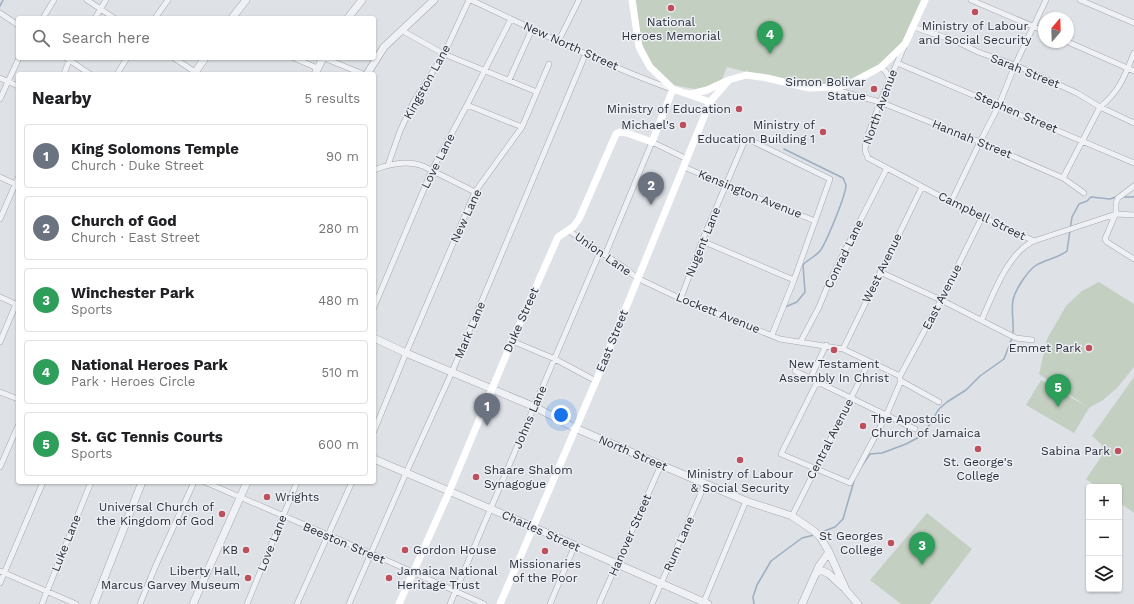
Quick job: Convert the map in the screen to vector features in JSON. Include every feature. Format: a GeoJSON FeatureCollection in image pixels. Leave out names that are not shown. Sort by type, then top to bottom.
{"type":"FeatureCollection","features":[{"type":"Feature","properties":{"kind":"main road"},"geometry":{"type":"LineString","coordinates":[[632,0],[639,47],[650,67],[673,89],[710,102]]}},
{"type":"Feature","properties":{"kind":"main road"},"geometry":{"type":"LineString","coordinates":[[684,93],[701,92],[746,75],[767,78],[808,88],[839,87],[849,84],[880,68],[905,44],[925,0]]}},
{"type":"Feature","properties":{"kind":"main road","name":"East Street"},"geometry":{"type":"LineString","coordinates":[[500,604],[596,381],[710,102],[727,81]]}},
{"type":"Feature","properties":{"kind":"main road"},"geometry":{"type":"LineString","coordinates":[[652,142],[673,89]]}},
{"type":"Feature","properties":{"kind":"main road","name":"Duke Street"},"geometry":{"type":"LineString","coordinates":[[399,604],[449,492],[558,236],[573,228],[579,219],[616,134],[620,132],[627,133],[652,142]]}},
{"type":"Feature","properties":{"kind":"street"},"geometry":{"type":"LineString","coordinates":[[44,16],[54,0]]}},
{"type":"Feature","properties":{"kind":"street"},"geometry":{"type":"LineString","coordinates":[[87,0],[111,16]]}},
{"type":"Feature","properties":{"kind":"street"},"geometry":{"type":"LineString","coordinates":[[96,16],[106,0]]}},
{"type":"Feature","properties":{"kind":"street"},"geometry":{"type":"LineString","coordinates":[[156,16],[168,0]]}},
{"type":"Feature","properties":{"kind":"street"},"geometry":{"type":"LineString","coordinates":[[234,16],[246,0]]}},
{"type":"Feature","properties":{"kind":"street"},"geometry":{"type":"LineString","coordinates":[[350,16],[362,0]]}},
{"type":"Feature","properties":{"kind":"street"},"geometry":{"type":"LineString","coordinates":[[376,59],[384,47],[434,0]]}},
{"type":"Feature","properties":{"kind":"street","name":"New North Street"},"geometry":{"type":"LineString","coordinates":[[470,0],[558,42],[641,78],[673,89]]}},
{"type":"Feature","properties":{"kind":"street","name":"Kingston Lane"},"geometry":{"type":"LineString","coordinates":[[388,165],[400,131],[414,101],[444,54],[470,0]]}},
{"type":"Feature","properties":{"kind":"street"},"geometry":{"type":"LineString","coordinates":[[558,42],[579,0]]}},
{"type":"Feature","properties":{"kind":"street"},"geometry":{"type":"LineString","coordinates":[[971,0],[1038,29]]}},
{"type":"Feature","properties":{"kind":"street"},"geometry":{"type":"LineString","coordinates":[[951,202],[999,105],[1015,64],[1046,0]]}},
{"type":"Feature","properties":{"kind":"street"},"geometry":{"type":"LineString","coordinates":[[1080,0],[1134,23]]}},
{"type":"Feature","properties":{"kind":"street"},"geometry":{"type":"LineString","coordinates":[[0,13],[16,24]]}},
{"type":"Feature","properties":{"kind":"street","name":"Love Lane"},"geometry":{"type":"LineString","coordinates":[[376,302],[432,170],[511,19]]}},
{"type":"Feature","properties":{"kind":"street","name":"Sarah Street"},"geometry":{"type":"LineString","coordinates":[[913,26],[956,41],[978,52],[1015,64],[1077,93],[1134,123]]}},
{"type":"Feature","properties":{"kind":"street"},"geometry":{"type":"LineString","coordinates":[[508,80],[532,29]]}},
{"type":"Feature","properties":{"kind":"street"},"geometry":{"type":"LineString","coordinates":[[402,30],[444,54],[537,92]]}},
{"type":"Feature","properties":{"kind":"street","name":"North Avenue"},"geometry":{"type":"LineString","coordinates":[[905,44],[880,102],[866,140],[864,150],[868,158],[922,187]]}},
{"type":"Feature","properties":{"kind":"street"},"geometry":{"type":"LineString","coordinates":[[1074,45],[1134,71]]}},
{"type":"Feature","properties":{"kind":"street","name":"Mark Lane"},"geometry":{"type":"LineString","coordinates":[[349,604],[370,553],[452,372],[586,53]]}},
{"type":"Feature","properties":{"kind":"street"},"geometry":{"type":"LineString","coordinates":[[1063,178],[1100,106],[1109,100],[1118,90],[1134,53]]}},
{"type":"Feature","properties":{"kind":"street"},"geometry":{"type":"LineString","coordinates":[[0,99],[18,60]]}},
{"type":"Feature","properties":{"kind":"street"},"geometry":{"type":"LineString","coordinates":[[64,72],[68,60]]}},
{"type":"Feature","properties":{"kind":"street"},"geometry":{"type":"LineString","coordinates":[[71,60],[87,72]]}},
{"type":"Feature","properties":{"kind":"street"},"geometry":{"type":"LineString","coordinates":[[118,72],[126,60]]}},
{"type":"Feature","properties":{"kind":"street"},"geometry":{"type":"LineString","coordinates":[[177,60],[194,72]]}},
{"type":"Feature","properties":{"kind":"street"},"geometry":{"type":"LineString","coordinates":[[196,72],[204,60]]}},
{"type":"Feature","properties":{"kind":"street"},"geometry":{"type":"LineString","coordinates":[[297,60],[316,71],[323,60]]}},
{"type":"Feature","properties":{"kind":"street"},"geometry":{"type":"LineString","coordinates":[[329,60],[358,72]]}},
{"type":"Feature","properties":{"kind":"street"},"geometry":{"type":"LineString","coordinates":[[367,72],[375,60]]}},
{"type":"Feature","properties":{"kind":"street","name":"Stephen Street"},"geometry":{"type":"LineString","coordinates":[[897,63],[1083,140],[1134,163]]}},
{"type":"Feature","properties":{"kind":"street","name":"New Lane"},"geometry":{"type":"LineString","coordinates":[[376,426],[475,192],[522,127],[549,64]]}},
{"type":"Feature","properties":{"kind":"street"},"geometry":{"type":"LineString","coordinates":[[880,68],[886,72],[890,80]]}},
{"type":"Feature","properties":{"kind":"street"},"geometry":{"type":"LineString","coordinates":[[0,78],[16,85]]}},
{"type":"Feature","properties":{"kind":"street"},"geometry":{"type":"LineString","coordinates":[[849,84],[848,89],[851,94]]}},
{"type":"Feature","properties":{"kind":"street","name":"Hannah Street"},"geometry":{"type":"LineString","coordinates":[[828,88],[880,102],[980,142],[1063,178],[1084,193]]}},
{"type":"Feature","properties":{"kind":"street"},"geometry":{"type":"LineString","coordinates":[[467,105],[522,127]]}},
{"type":"Feature","properties":{"kind":"street","name":"Nugent Lane"},"geometry":{"type":"LineString","coordinates":[[681,298],[702,241],[745,140],[748,139],[830,179],[815,220]]}},
{"type":"Feature","properties":{"kind":"street"},"geometry":{"type":"LineString","coordinates":[[605,255],[652,142],[688,159]]}},
{"type":"Feature","properties":{"kind":"street"},"geometry":{"type":"LineString","coordinates":[[376,169],[388,165],[415,163],[475,192]]}},
{"type":"Feature","properties":{"kind":"street","name":"Kensington Avenue"},"geometry":{"type":"LineString","coordinates":[[684,167],[815,220],[794,280],[772,335]]}},
{"type":"Feature","properties":{"kind":"street","name":"Conrad Lane"},"geometry":{"type":"LineString","coordinates":[[801,341],[887,168]]}},
{"type":"Feature","properties":{"kind":"street"},"geometry":{"type":"LineString","coordinates":[[0,177],[15,184],[0,219]]}},
{"type":"Feature","properties":{"kind":"street"},"geometry":{"type":"LineString","coordinates":[[1134,186],[1120,197],[1116,203],[1116,214],[1105,239],[1112,246],[1134,259]]}},
{"type":"Feature","properties":{"kind":"street","name":"Campbell Street"},"geometry":{"type":"LineString","coordinates":[[922,187],[1034,241],[1116,214],[1134,215]]}},
{"type":"Feature","properties":{"kind":"street","name":"West Avenue"},"geometry":{"type":"LineString","coordinates":[[843,349],[922,187]]}},
{"type":"Feature","properties":{"kind":"street","name":"East Avenue"},"geometry":{"type":"LineString","coordinates":[[816,469],[850,483],[886,416],[900,379],[982,217]]}},
{"type":"Feature","properties":{"kind":"street","name":"Union Lane"},"geometry":{"type":"LineString","coordinates":[[569,231],[625,268],[637,278]]}},
{"type":"Feature","properties":{"kind":"street"},"geometry":{"type":"LineString","coordinates":[[702,241],[794,280]]}},
{"type":"Feature","properties":{"kind":"street"},"geometry":{"type":"LineString","coordinates":[[982,320],[1003,274],[1010,263],[1022,248],[1034,241]]}},
{"type":"Feature","properties":{"kind":"street","name":"Johns Lane"},"geometry":{"type":"LineString","coordinates":[[450,604],[600,252]]}},
{"type":"Feature","properties":{"kind":"street"},"geometry":{"type":"LineString","coordinates":[[880,272],[941,300],[1016,338],[1032,340]]}},
{"type":"Feature","properties":{"kind":"street","name":"Lockett Avenue"},"geometry":{"type":"LineString","coordinates":[[637,278],[780,339],[801,341],[843,349],[900,379],[939,402]]}},
{"type":"Feature","properties":{"kind":"street"},"geometry":{"type":"LineString","coordinates":[[0,297],[16,304]]}},
{"type":"Feature","properties":{"kind":"street"},"geometry":{"type":"LineString","coordinates":[[0,342],[16,306]]}},
{"type":"Feature","properties":{"kind":"street","name":"North Street"},"geometry":{"type":"LineString","coordinates":[[376,339],[406,353],[492,388],[535,407],[575,428],[705,484],[746,501],[792,516],[814,531],[821,538],[846,590],[858,604]]}},
{"type":"Feature","properties":{"kind":"street"},"geometry":{"type":"LineString","coordinates":[[512,341],[554,359],[596,381]]}},
{"type":"Feature","properties":{"kind":"street"},"geometry":{"type":"LineString","coordinates":[[810,379],[826,345]]}},
{"type":"Feature","properties":{"kind":"street","name":"Central Avenue"},"geometry":{"type":"LineString","coordinates":[[792,516],[869,362]]}},
{"type":"Feature","properties":{"kind":"street"},"geometry":{"type":"LineString","coordinates":[[795,371],[915,430]]}},
{"type":"Feature","properties":{"kind":"street"},"geometry":{"type":"LineString","coordinates":[[816,469],[781,454],[817,382]]}},
{"type":"Feature","properties":{"kind":"street"},"geometry":{"type":"LineString","coordinates":[[0,392],[16,398]]}},
{"type":"Feature","properties":{"kind":"street"},"geometry":{"type":"LineString","coordinates":[[0,467],[16,431]]}},
{"type":"Feature","properties":{"kind":"street","name":"Charles Street"},"geometry":{"type":"LineString","coordinates":[[376,460],[705,603]]}},
{"type":"Feature","properties":{"kind":"street","name":"Hanover Street"},"geometry":{"type":"LineString","coordinates":[[599,604],[661,465]]}},
{"type":"Feature","properties":{"kind":"street"},"geometry":{"type":"LineString","coordinates":[[0,583],[2,572],[42,484]]}},
{"type":"Feature","properties":{"kind":"street","name":"Luke Lane"},"geometry":{"type":"LineString","coordinates":[[42,604],[90,484]]}},
{"type":"Feature","properties":{"kind":"street"},"geometry":{"type":"LineString","coordinates":[[94,604],[141,484]]}},
{"type":"Feature","properties":{"kind":"street"},"geometry":{"type":"LineString","coordinates":[[140,604],[193,484]]}},
{"type":"Feature","properties":{"kind":"street","name":"Beeston Street"},"geometry":{"type":"LineString","coordinates":[[208,484],[370,553],[484,604]]}},
{"type":"Feature","properties":{"kind":"street"},"geometry":{"type":"LineString","coordinates":[[194,604],[246,484]]}},
{"type":"Feature","properties":{"kind":"street","name":"Love Lane"},"geometry":{"type":"LineString","coordinates":[[247,604],[296,484]]}},
{"type":"Feature","properties":{"kind":"street"},"geometry":{"type":"LineString","coordinates":[[297,604],[351,484]]}},
{"type":"Feature","properties":{"kind":"street","name":"Rum Lane"},"geometry":{"type":"LineString","coordinates":[[652,604],[705,484]]}},
{"type":"Feature","properties":{"kind":"street"},"geometry":{"type":"LineString","coordinates":[[705,603],[746,501]]}},
{"type":"Feature","properties":{"kind":"street"},"geometry":{"type":"LineString","coordinates":[[550,604],[575,546]]}},
{"type":"Feature","properties":{"kind":"street"},"geometry":{"type":"LineString","coordinates":[[802,604],[816,573],[829,552]]}},
{"type":"Feature","properties":{"kind":"street"},"geometry":{"type":"LineString","coordinates":[[816,573],[820,571],[827,572],[846,590]]}},
{"type":"Feature","properties":{"kind":"street"},"geometry":{"type":"LineString","coordinates":[[2,572],[76,604]]}},
{"type":"Feature","properties":{"kind":"green space"},"geometry":{"type":"Polygon","coordinates":[[[636,0],[924,0],[913,25],[883,71],[829,86],[798,85],[727,67],[722,79],[711,86],[695,89],[673,85],[653,68],[641,41],[636,0]]]}},
{"type":"Feature","properties":{"kind":"green space","name":"Emmet Park"},"geometry":{"type":"Polygon","coordinates":[[[1099,282],[1134,304],[1134,367],[1118,387],[1103,400],[1089,408],[1039,374],[1047,339],[1066,306],[1082,291],[1099,282]]]}},
{"type":"Feature","properties":{"kind":"green space","name":"Sabina Park"},"geometry":{"type":"Polygon","coordinates":[[[1134,377],[1134,513],[1122,504],[1122,484],[1093,484],[1086,479],[1101,457],[1102,445],[1092,436],[1134,377]]]}},
{"type":"Feature","properties":{"kind":"green space"},"geometry":{"type":"Polygon","coordinates":[[[1041,380],[1089,408],[1074,433],[1026,405],[1041,380]]]}},
{"type":"Feature","properties":{"kind":"green space"},"geometry":{"type":"Polygon","coordinates":[[[927,513],[972,549],[930,604],[901,604],[870,580],[927,513]]]}},
{"type":"Feature","properties":{"kind":"waterway"},"geometry":{"type":"LineString","coordinates":[[0,6],[3,0]]}},
{"type":"Feature","properties":{"kind":"waterway"},"geometry":{"type":"LineString","coordinates":[[784,149],[843,178],[846,185],[839,208],[823,246],[818,253],[803,265],[805,292],[797,302],[785,307]]}},
{"type":"Feature","properties":{"kind":"waterway"},"geometry":{"type":"LineString","coordinates":[[1013,335],[1012,304],[1016,291],[1025,277],[1035,266],[1067,251],[1072,217],[1079,204],[1087,201],[1091,197],[1110,199],[1116,197]]}},
{"type":"Feature","properties":{"kind":"waterway"},"geometry":{"type":"LineString","coordinates":[[1122,197],[1134,197]]}},
{"type":"Feature","properties":{"kind":"waterway"},"geometry":{"type":"LineString","coordinates":[[861,467],[870,454],[882,453],[906,444],[923,435],[939,409],[966,390],[980,376],[1004,359],[1012,338]]}},
{"type":"Feature","properties":{"kind":"waterway"},"geometry":{"type":"LineString","coordinates":[[819,533],[835,527],[843,519],[854,481]]}},
{"type":"Feature","properties":{"kind":"waterway"},"geometry":{"type":"LineString","coordinates":[[754,604],[753,597],[757,585],[771,561],[802,538],[814,535]]}},
{"type":"Feature","properties":{"kind":"place","name":"National Heroes Memorial"},"geometry":{"type":"Point","coordinates":[671,8]}},
{"type":"Feature","properties":{"kind":"place","name":"Ministry of Labour and Social Security"},"geometry":{"type":"Point","coordinates":[975,12]}},
{"type":"Feature","properties":{"kind":"place","name":"National Heroes Park"},"geometry":{"type":"Point","coordinates":[770,54]}},
{"type":"Feature","properties":{"kind":"place","name":"Simon Bolivar Statue"},"geometry":{"type":"Point","coordinates":[874,89]}},
{"type":"Feature","properties":{"kind":"place","name":"Ministry of Education"},"geometry":{"type":"Point","coordinates":[739,109]}},
{"type":"Feature","properties":{"kind":"place","name":"Michael's"},"geometry":{"type":"Point","coordinates":[683,125]}},
{"type":"Feature","properties":{"kind":"place","name":"Ministry of Education Building 1"},"geometry":{"type":"Point","coordinates":[823,132]}},
{"type":"Feature","properties":{"kind":"place","name":"Church of God"},"geometry":{"type":"Point","coordinates":[651,205]}},
{"type":"Feature","properties":{"kind":"place","name":"Emmet Park"},"geometry":{"type":"Point","coordinates":[1089,348]}},
{"type":"Feature","properties":{"kind":"place","name":"New Testament Assembly In Christ"},"geometry":{"type":"Point","coordinates":[834,350]}},
{"type":"Feature","properties":{"kind":"place","name":"St. GC Tennis Courts"},"geometry":{"type":"Point","coordinates":[1058,407]}},
{"type":"Feature","properties":{"kind":"place","name":"King Solomons Temple"},"geometry":{"type":"Point","coordinates":[487,426]}},
{"type":"Feature","properties":{"kind":"place","name":"The Apostolic Church of Jamaica"},"geometry":{"type":"Point","coordinates":[863,426]}},
{"type":"Feature","properties":{"kind":"place","name":"St. George's College"},"geometry":{"type":"Point","coordinates":[978,449]}},
{"type":"Feature","properties":{"kind":"place","name":"Sabina Park"},"geometry":{"type":"Point","coordinates":[1118,451]}},
{"type":"Feature","properties":{"kind":"place","name":"Ministry of Labour & Social Security"},"geometry":{"type":"Point","coordinates":[740,460]}},
{"type":"Feature","properties":{"kind":"place","name":"Shaare Shalom Synagogue"},"geometry":{"type":"Point","coordinates":[476,477]}},
{"type":"Feature","properties":{"kind":"place","name":"Wrights"},"geometry":{"type":"Point","coordinates":[267,497]}},
{"type":"Feature","properties":{"kind":"place","name":"Universal Church of the Kingdom of God"},"geometry":{"type":"Point","coordinates":[222,514]}},
{"type":"Feature","properties":{"kind":"place","name":"St Georges College"},"geometry":{"type":"Point","coordinates":[891,543]}},
{"type":"Feature","properties":{"kind":"place","name":"KB"},"geometry":{"type":"Point","coordinates":[246,550]}},
{"type":"Feature","properties":{"kind":"place","name":"Gordon House"},"geometry":{"type":"Point","coordinates":[405,550]}},
{"type":"Feature","properties":{"kind":"place","name":"Missionaries of the Poor"},"geometry":{"type":"Point","coordinates":[545,551]}},
{"type":"Feature","properties":{"kind":"place","name":"Winchester Park"},"geometry":{"type":"Point","coordinates":[922,565]}},
{"type":"Feature","properties":{"kind":"place","name":"Liberty Hall, Marcus Garvey Museum"},"geometry":{"type":"Point","coordinates":[248,578]}},
{"type":"Feature","properties":{"kind":"place","name":"Jamaica National Heritage Trust"},"geometry":{"type":"Point","coordinates":[389,578]}}]}
